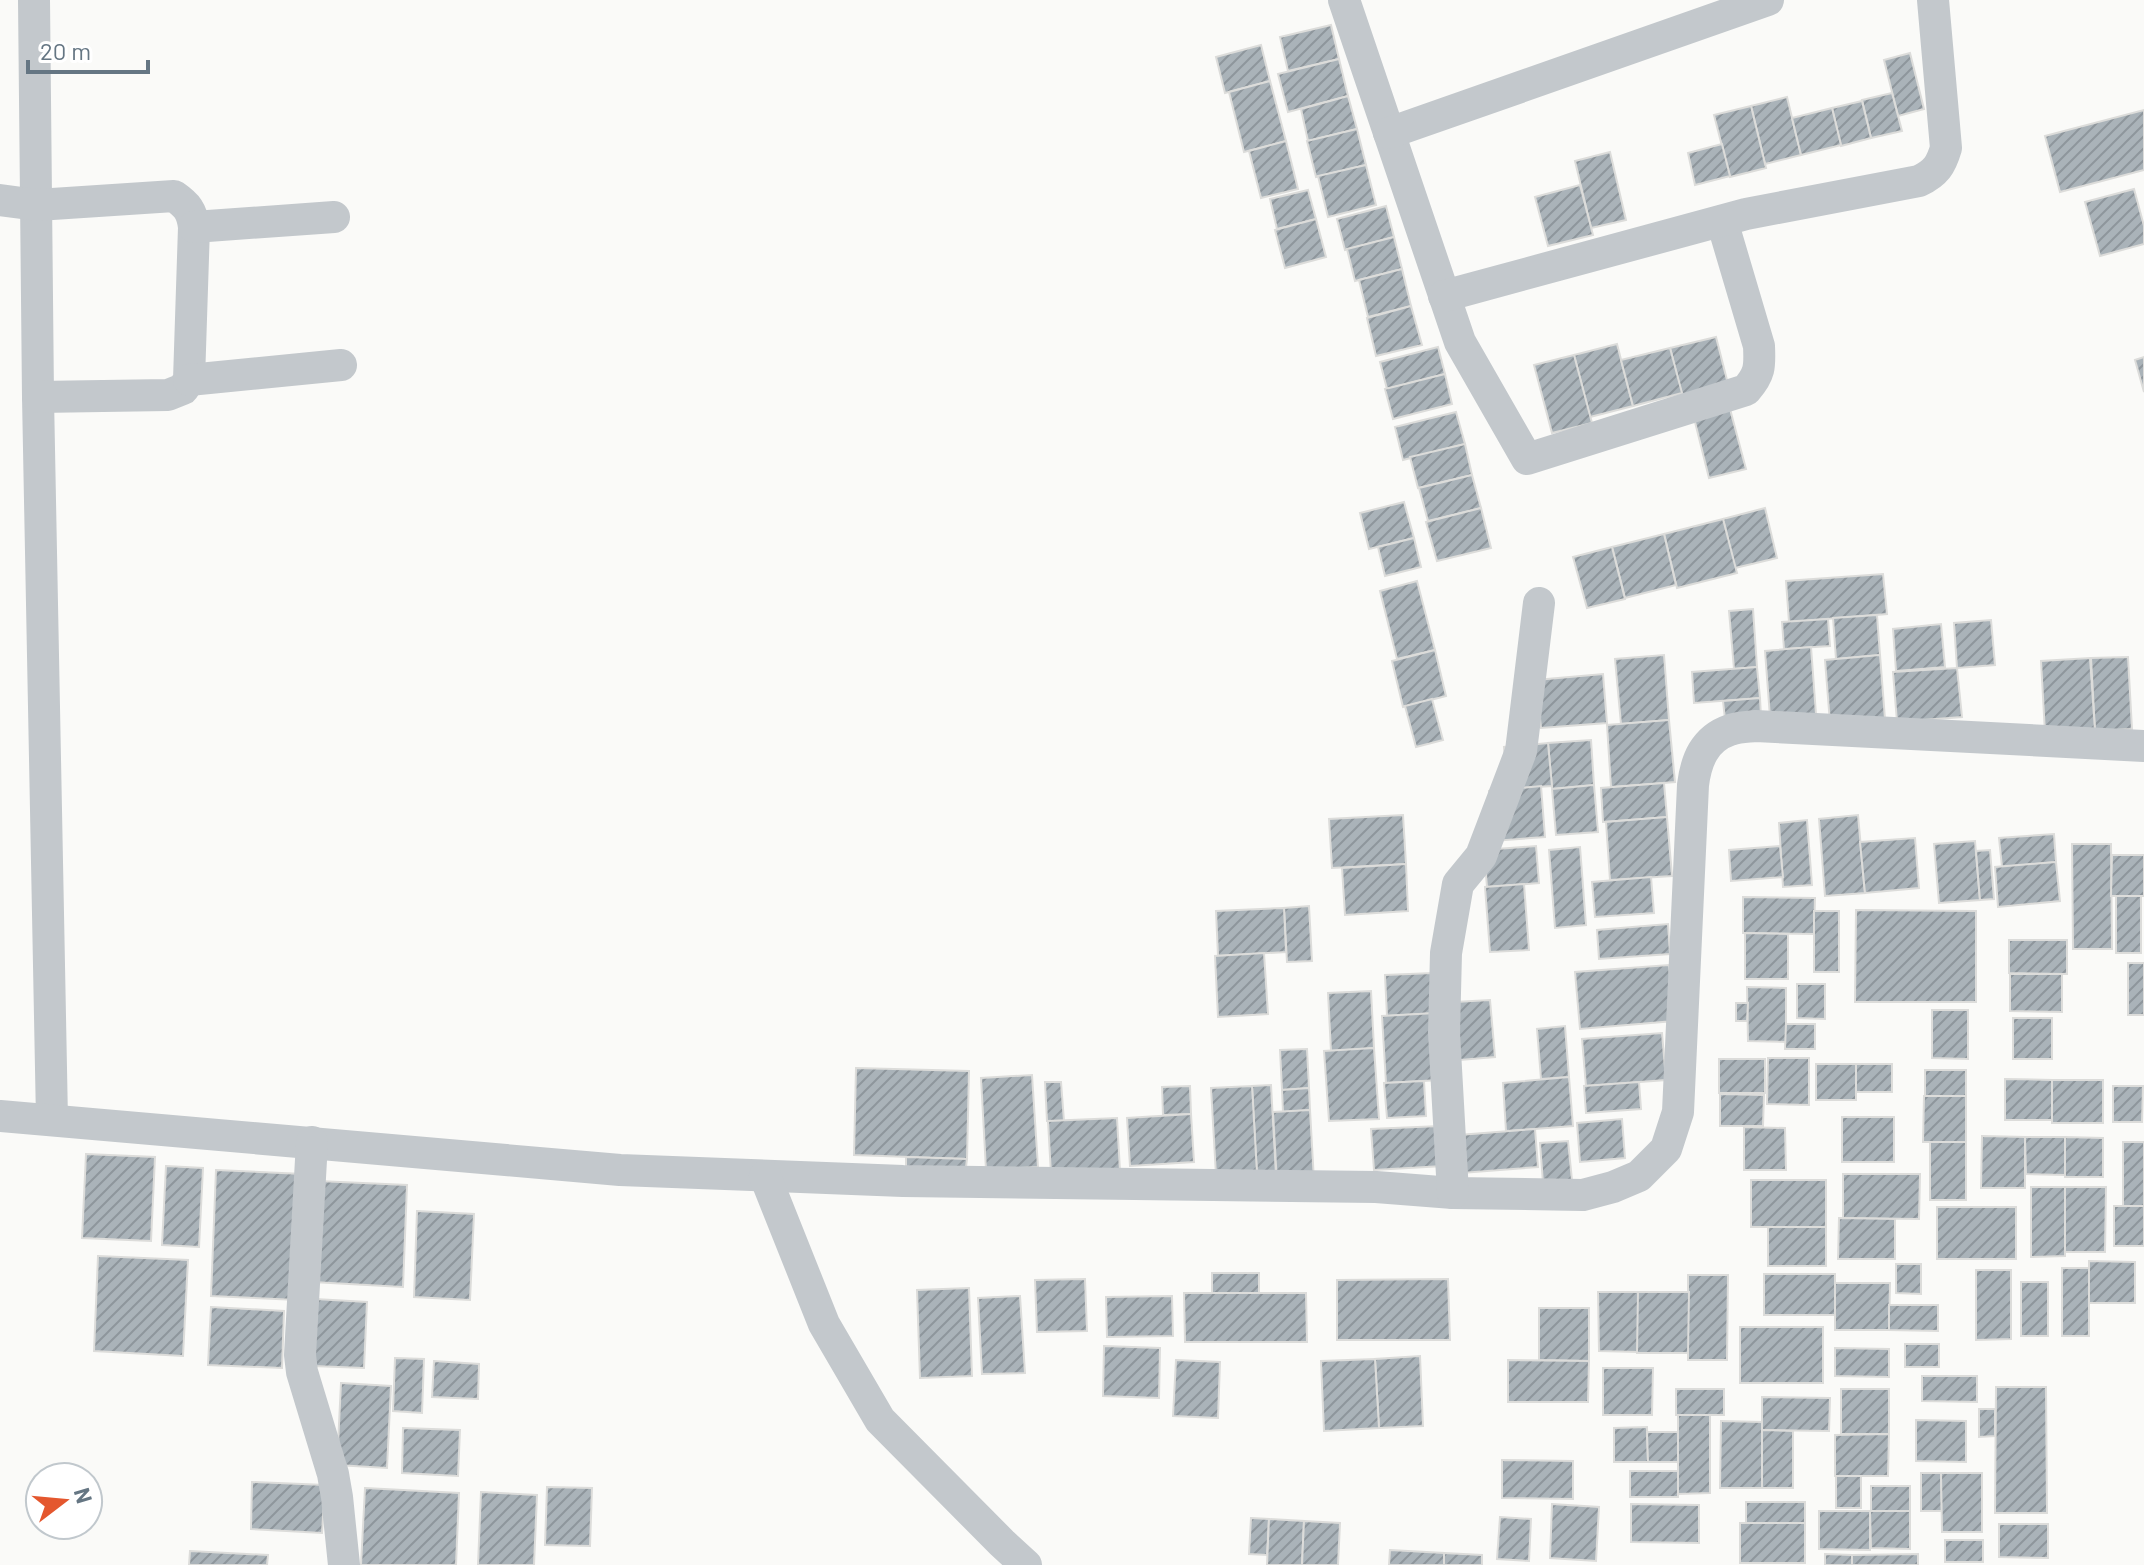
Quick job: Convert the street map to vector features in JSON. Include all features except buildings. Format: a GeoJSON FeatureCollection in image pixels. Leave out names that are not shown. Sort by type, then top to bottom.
{"type":"FeatureCollection","features":[{"type":"Feature","properties":{"kind":"street"},"geometry":{"type":"LineString","coordinates":[[34,0],[52,1120]]}},
{"type":"Feature","properties":{"kind":"street"},"geometry":{"type":"LineString","coordinates":[[1344,0],[1460,342],[1527,459],[1746,390],[1756,378],[1760,364],[1759,346],[1722,221]]}},
{"type":"Feature","properties":{"kind":"street"},"geometry":{"type":"LineString","coordinates":[[1389,133],[1768,0]]}},
{"type":"Feature","properties":{"kind":"street"},"geometry":{"type":"LineString","coordinates":[[1444,296],[1722,221],[1919,181],[1932,175],[1941,164],[1946,148],[1933,0]]}},
{"type":"Feature","properties":{"kind":"street"},"geometry":{"type":"LineString","coordinates":[[0,200],[37,205],[174,196],[186,205],[192,215],[189,380],[183,389],[168,395],[38,397]]}},
{"type":"Feature","properties":{"kind":"street"},"geometry":{"type":"LineString","coordinates":[[194,227],[334,217]]}},
{"type":"Feature","properties":{"kind":"street"},"geometry":{"type":"LineString","coordinates":[[189,380],[341,365]]}},
{"type":"Feature","properties":{"kind":"street"},"geometry":{"type":"LineString","coordinates":[[1453,1193],[1444,1033],[1446,953],[1458,884],[1481,856],[1521,751],[1539,603]]}},
{"type":"Feature","properties":{"kind":"street"},"geometry":{"type":"LineString","coordinates":[[0,1116],[620,1170],[903,1181],[1376,1187],[1453,1193],[1583,1195],[1639,1176],[1666,1149],[1678,1112],[1693,785],[1696,762],[1712,741],[1730,730],[1756,726],[2144,746]]}},
{"type":"Feature","properties":{"kind":"street"},"geometry":{"type":"LineString","coordinates":[[312,1142],[300,1355],[302,1372],[333,1474],[344,1565]]}},
{"type":"Feature","properties":{"kind":"street"},"geometry":{"type":"LineString","coordinates":[[765,1176],[824,1324],[880,1420],[1026,1565]]}}]}
